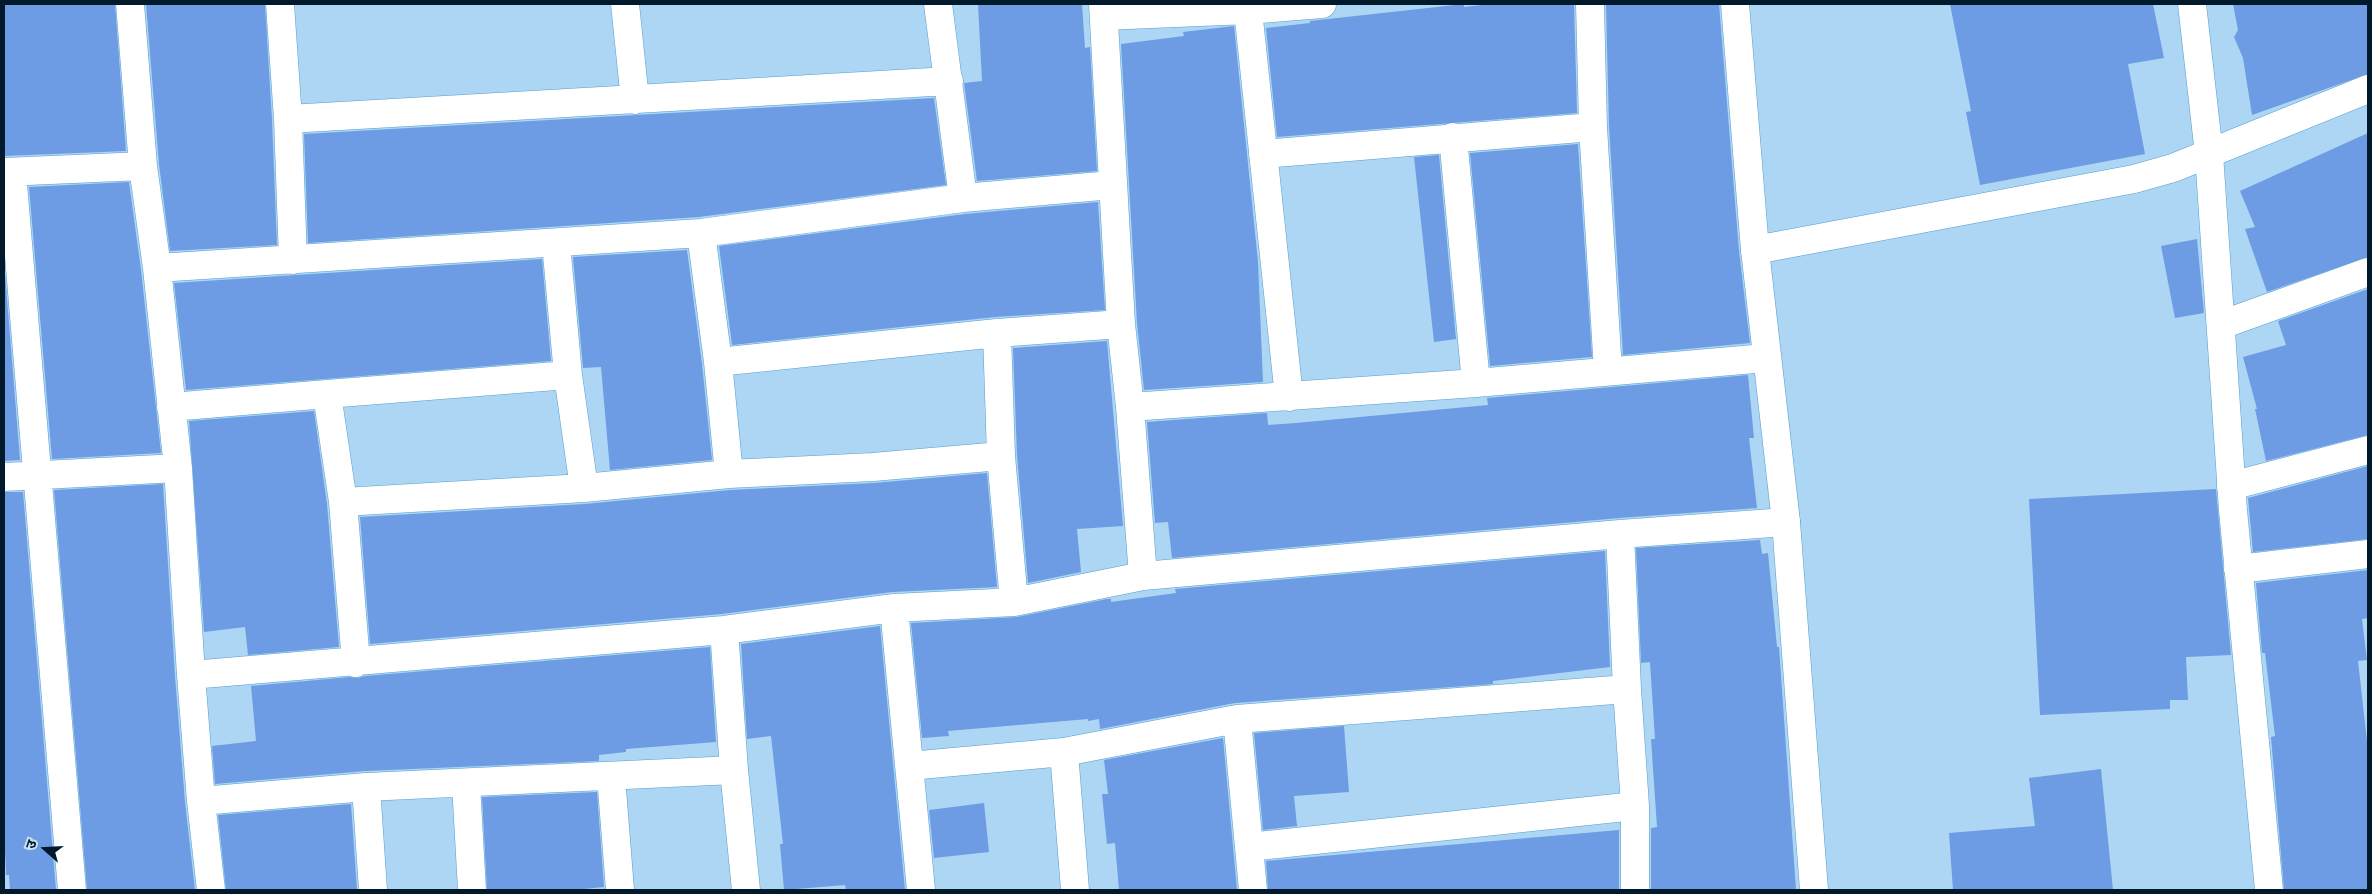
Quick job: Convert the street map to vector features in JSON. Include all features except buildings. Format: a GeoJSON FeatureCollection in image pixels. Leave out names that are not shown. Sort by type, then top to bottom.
{"type":"FeatureCollection","features":[{"type":"Feature","properties":{"kind":"street"},"geometry":{"type":"LineString","coordinates":[[130,4],[143,166],[157,268],[178,468],[191,675],[210,890]]}},
{"type":"Feature","properties":{"kind":"street"},"geometry":{"type":"LineString","coordinates":[[280,4],[288,119],[293,260]]}},
{"type":"Feature","properties":{"kind":"street"},"geometry":{"type":"LineString","coordinates":[[625,4],[635,100]]}},
{"type":"Feature","properties":{"kind":"street"},"geometry":{"type":"LineString","coordinates":[[938,4],[963,198]]}},
{"type":"Feature","properties":{"kind":"street"},"geometry":{"type":"LineString","coordinates":[[1143,576],[1130,408],[1121,324],[1103,10],[1248,10],[1322,4]]}},
{"type":"Feature","properties":{"kind":"street"},"geometry":{"type":"LineString","coordinates":[[1590,4],[1593,127],[1608,371]]}},
{"type":"Feature","properties":{"kind":"street"},"geometry":{"type":"LineString","coordinates":[[1736,4],[1755,250],[1786,522],[1814,890]]}},
{"type":"Feature","properties":{"kind":"street"},"geometry":{"type":"LineString","coordinates":[[2192,4],[2209,154],[2231,486],[2269,890]]}},
{"type":"Feature","properties":{"kind":"street"},"geometry":{"type":"LineString","coordinates":[[1248,10],[1289,397]]}},
{"type":"Feature","properties":{"kind":"street"},"geometry":{"type":"LineString","coordinates":[[288,119],[949,80]]}},
{"type":"Feature","properties":{"kind":"street"},"geometry":{"type":"LineString","coordinates":[[1755,250],[2134,180],[2173,168],[2368,89]]}},
{"type":"Feature","properties":{"kind":"street"},"geometry":{"type":"LineString","coordinates":[[1263,154],[1593,127]]}},
{"type":"Feature","properties":{"kind":"street"},"geometry":{"type":"LineString","coordinates":[[1453,137],[1476,383]]}},
{"type":"Feature","properties":{"kind":"street"},"geometry":{"type":"LineString","coordinates":[[72,890],[36,476],[14,324],[8,172],[143,166]]}},
{"type":"Feature","properties":{"kind":"street"},"geometry":{"type":"LineString","coordinates":[[157,268],[700,233],[963,198],[1112,184]]}},
{"type":"Feature","properties":{"kind":"street"},"geometry":{"type":"LineString","coordinates":[[700,233],[718,362],[729,474]]}},
{"type":"Feature","properties":{"kind":"street"},"geometry":{"type":"LineString","coordinates":[[556,243],[568,375],[584,488]]}},
{"type":"Feature","properties":{"kind":"street"},"geometry":{"type":"LineString","coordinates":[[2221,325],[2368,272]]}},
{"type":"Feature","properties":{"kind":"street"},"geometry":{"type":"LineString","coordinates":[[718,362],[997,334],[1121,324]]}},
{"type":"Feature","properties":{"kind":"street"},"geometry":{"type":"LineString","coordinates":[[997,334],[1001,456],[1014,602]]}},
{"type":"Feature","properties":{"kind":"street"},"geometry":{"type":"LineString","coordinates":[[1130,408],[1476,383],[1766,358]]}},
{"type":"Feature","properties":{"kind":"street"},"geometry":{"type":"LineString","coordinates":[[171,407],[568,375]]}},
{"type":"Feature","properties":{"kind":"street"},"geometry":{"type":"LineString","coordinates":[[327,394],[343,502],[356,663]]}},
{"type":"Feature","properties":{"kind":"street"},"geometry":{"type":"LineString","coordinates":[[2231,486],[2368,450]]}},
{"type":"Feature","properties":{"kind":"street"},"geometry":{"type":"LineString","coordinates":[[343,502],[584,488],[729,474],[873,467],[1001,456]]}},
{"type":"Feature","properties":{"kind":"street"},"geometry":{"type":"LineString","coordinates":[[4,477],[178,468]]}},
{"type":"Feature","properties":{"kind":"street"},"geometry":{"type":"LineString","coordinates":[[191,675],[356,663],[724,630],[894,608],[1014,602],[1143,576],[1620,534],[1786,522]]}},
{"type":"Feature","properties":{"kind":"street"},"geometry":{"type":"LineString","coordinates":[[1620,534],[1627,689],[1636,806],[1635,890]]}},
{"type":"Feature","properties":{"kind":"street"},"geometry":{"type":"LineString","coordinates":[[2238,569],[2368,554]]}},
{"type":"Feature","properties":{"kind":"street"},"geometry":{"type":"LineString","coordinates":[[894,608],[921,890]]}},
{"type":"Feature","properties":{"kind":"street"},"geometry":{"type":"LineString","coordinates":[[724,630],[734,770],[746,890]]}},
{"type":"Feature","properties":{"kind":"street"},"geometry":{"type":"LineString","coordinates":[[908,766],[1064,752],[1237,720],[1627,689]]}},
{"type":"Feature","properties":{"kind":"street"},"geometry":{"type":"LineString","coordinates":[[1237,720],[1254,890]]}},
{"type":"Feature","properties":{"kind":"street"},"geometry":{"type":"LineString","coordinates":[[1064,752],[1075,890]]}},
{"type":"Feature","properties":{"kind":"street"},"geometry":{"type":"LineString","coordinates":[[201,801],[366,787],[466,784],[734,770]]}},
{"type":"Feature","properties":{"kind":"street"},"geometry":{"type":"LineString","coordinates":[[611,776],[620,890]]}},
{"type":"Feature","properties":{"kind":"street"},"geometry":{"type":"LineString","coordinates":[[466,784],[472,890]]}},
{"type":"Feature","properties":{"kind":"street"},"geometry":{"type":"LineString","coordinates":[[366,787],[373,890]]}},
{"type":"Feature","properties":{"kind":"street"},"geometry":{"type":"LineString","coordinates":[[1249,847],[1636,806]]}}]}
